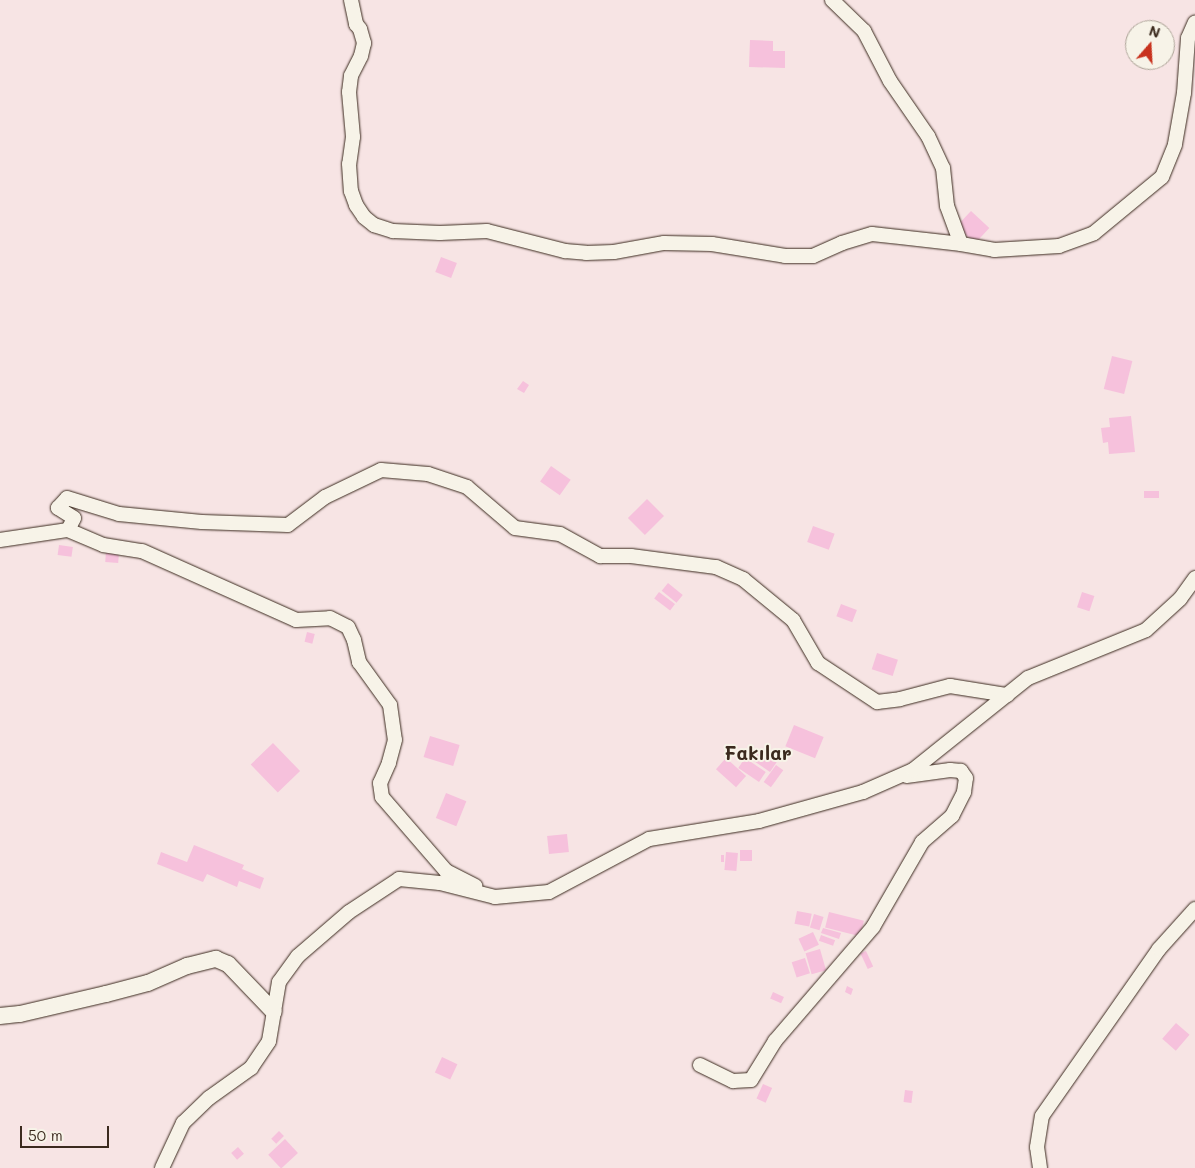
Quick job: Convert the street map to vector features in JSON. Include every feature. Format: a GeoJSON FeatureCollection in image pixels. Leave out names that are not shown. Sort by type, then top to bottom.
{"type":"FeatureCollection","features":[{"type":"Feature","properties":{"kind":"street"},"geometry":{"type":"LineString","coordinates":[[351,0],[356,24],[360,29],[364,43],[361,56],[354,65],[349,92],[353,137],[350,164],[351,191],[356,205],[364,217],[374,225],[393,231],[440,233],[486,231],[565,251],[586,253],[614,252],[664,244],[712,244],[785,256],[813,256],[842,243],[872,234],[961,244],[994,250],[1059,246],[1094,233],[1162,177],[1175,144],[1184,93],[1188,38],[1195,22]]}},
{"type":"Feature","properties":{"kind":"street"},"geometry":{"type":"LineString","coordinates":[[832,0],[864,31],[890,81],[928,136],[943,168],[947,206],[961,244]]}},
{"type":"Feature","properties":{"kind":"street"},"geometry":{"type":"LineString","coordinates":[[68,530],[74,518],[58,508],[68,498],[119,514],[202,522],[288,526],[325,497],[381,470],[428,474],[467,487],[515,528],[560,534],[600,556],[631,556],[716,567],[743,579],[793,620],[818,663],[877,702],[900,699],[950,686],[1007,695]]}},
{"type":"Feature","properties":{"kind":"street"},"geometry":{"type":"LineString","coordinates":[[0,540],[68,530],[103,545],[142,551],[296,620],[330,618],[348,627],[354,640],[359,662],[390,705],[395,740],[390,763],[380,783],[382,797],[446,871],[495,897]]}},
{"type":"Feature","properties":{"kind":"street"},"geometry":{"type":"LineString","coordinates":[[162,1168],[183,1123],[209,1098],[251,1068],[269,1041],[279,982],[298,956],[349,912],[399,878],[440,883],[495,897],[549,892],[649,839],[759,821],[863,792],[913,770],[1028,678],[1146,630],[1180,599],[1195,578]]}},
{"type":"Feature","properties":{"kind":"street"},"geometry":{"type":"LineString","coordinates":[[700,1065],[733,1081],[751,1080],[775,1041],[873,927],[922,842],[952,816],[964,792],[966,778],[961,771],[950,770],[897,777]]}},
{"type":"Feature","properties":{"kind":"street"},"geometry":{"type":"LineString","coordinates":[[1040,1168],[1037,1146],[1042,1116],[1159,949],[1195,909]]}},
{"type":"Feature","properties":{"kind":"street"},"geometry":{"type":"LineString","coordinates":[[0,1016],[20,1014],[148,983],[187,966],[216,959],[228,964],[274,1012]]}},
{"type":"Feature","properties":{"kind":"building"},"geometry":{"type":"Polygon","coordinates":[[[750,40],[773,41],[773,51],[785,51],[785,68],[749,67],[750,40]]]}},
{"type":"Feature","properties":{"kind":"building"},"geometry":{"type":"Polygon","coordinates":[[[971,211],[989,228],[975,243],[957,226],[971,211]]]}},
{"type":"Feature","properties":{"kind":"building"},"geometry":{"type":"Polygon","coordinates":[[[441,257],[457,263],[451,278],[435,272],[441,257]]]}},
{"type":"Feature","properties":{"kind":"building"},"geometry":{"type":"Polygon","coordinates":[[[1112,356],[1132,361],[1124,394],[1104,389],[1112,356]]]}},
{"type":"Feature","properties":{"kind":"building"},"geometry":{"type":"Polygon","coordinates":[[[523,381],[529,385],[524,393],[517,389],[523,381]]]}},
{"type":"Feature","properties":{"kind":"building"},"geometry":{"type":"Polygon","coordinates":[[[1131,416],[1135,452],[1109,454],[1108,442],[1103,443],[1101,428],[1110,427],[1109,418],[1131,416]]]}},
{"type":"Feature","properties":{"kind":"building"},"geometry":{"type":"Polygon","coordinates":[[[551,466],[571,480],[560,495],[540,482],[551,466]]]}},
{"type":"Feature","properties":{"kind":"building"},"geometry":{"type":"Polygon","coordinates":[[[1144,491],[1159,491],[1159,498],[1144,498],[1144,491]]]}},
{"type":"Feature","properties":{"kind":"building"},"geometry":{"type":"Polygon","coordinates":[[[647,499],[664,516],[645,535],[628,518],[647,499]]]}},
{"type":"Feature","properties":{"kind":"building"},"geometry":{"type":"Polygon","coordinates":[[[813,526],[835,534],[829,550],[807,542],[813,526]]]}},
{"type":"Feature","properties":{"kind":"building"},"geometry":{"type":"Polygon","coordinates":[[[59,545],[73,547],[71,557],[58,555],[59,545]]]}},
{"type":"Feature","properties":{"kind":"building"},"geometry":{"type":"Polygon","coordinates":[[[106,551],[119,552],[118,563],[105,562],[106,551]]]}},
{"type":"Feature","properties":{"kind":"building"},"geometry":{"type":"Polygon","coordinates":[[[668,583],[683,595],[676,603],[662,591],[668,583]]]}},
{"type":"Feature","properties":{"kind":"building"},"geometry":{"type":"Polygon","coordinates":[[[659,592],[675,604],[670,610],[654,598],[659,592]]]}},
{"type":"Feature","properties":{"kind":"building"},"geometry":{"type":"Polygon","coordinates":[[[1082,592],[1094,596],[1089,611],[1077,607],[1082,592]]]}},
{"type":"Feature","properties":{"kind":"building"},"geometry":{"type":"Polygon","coordinates":[[[841,604],[857,610],[852,622],[836,616],[841,604]]]}},
{"type":"Feature","properties":{"kind":"building"},"geometry":{"type":"Polygon","coordinates":[[[307,632],[315,634],[312,644],[305,642],[307,632]]]}},
{"type":"Feature","properties":{"kind":"building"},"geometry":{"type":"Polygon","coordinates":[[[877,653],[898,660],[893,676],[872,669],[877,653]]]}},
{"type":"Feature","properties":{"kind":"building"},"geometry":{"type":"Polygon","coordinates":[[[794,725],[824,737],[815,758],[785,746],[794,725]]]}},
{"type":"Feature","properties":{"kind":"building"},"geometry":{"type":"Polygon","coordinates":[[[430,736],[460,745],[453,766],[424,757],[430,736]]]}},
{"type":"Feature","properties":{"kind":"building"},"geometry":{"type":"Polygon","coordinates":[[[273,743],[300,771],[278,793],[251,765],[273,743]]]}},
{"type":"Feature","properties":{"kind":"building"},"geometry":{"type":"Polygon","coordinates":[[[756,748],[777,762],[770,772],[749,758],[756,748]]]}},
{"type":"Feature","properties":{"kind":"building"},"geometry":{"type":"Polygon","coordinates":[[[726,758],[746,776],[736,787],[716,769],[726,758]]]}},
{"type":"Feature","properties":{"kind":"building"},"geometry":{"type":"Polygon","coordinates":[[[745,758],[766,772],[759,782],[738,768],[745,758]]]}},
{"type":"Feature","properties":{"kind":"building"},"geometry":{"type":"Polygon","coordinates":[[[776,765],[783,770],[771,787],[764,782],[776,765]]]}},
{"type":"Feature","properties":{"kind":"building"},"geometry":{"type":"Polygon","coordinates":[[[446,793],[466,801],[456,826],[436,818],[446,793]]]}},
{"type":"Feature","properties":{"kind":"building"},"geometry":{"type":"Polygon","coordinates":[[[567,834],[569,852],[549,854],[547,836],[567,834]]]}},
{"type":"Feature","properties":{"kind":"building"},"geometry":{"type":"Polygon","coordinates":[[[194,845],[244,865],[242,869],[264,878],[260,889],[239,881],[237,887],[207,874],[203,882],[157,864],[161,852],[187,862],[194,845]]]}},
{"type":"Feature","properties":{"kind":"building"},"geometry":{"type":"Polygon","coordinates":[[[740,850],[752,850],[752,861],[740,861],[740,850]]]}},
{"type":"Feature","properties":{"kind":"building"},"geometry":{"type":"Polygon","coordinates":[[[726,852],[738,853],[736,871],[724,870],[726,852]]]}},
{"type":"Feature","properties":{"kind":"building"},"geometry":{"type":"Polygon","coordinates":[[[721,855],[724,855],[724,862],[721,862],[721,855]]]}},
{"type":"Feature","properties":{"kind":"building"},"geometry":{"type":"Polygon","coordinates":[[[797,911],[812,914],[809,927],[795,924],[797,911]]]}},
{"type":"Feature","properties":{"kind":"building"},"geometry":{"type":"Polygon","coordinates":[[[829,912],[864,921],[860,936],[825,928],[829,912]]]}},
{"type":"Feature","properties":{"kind":"building"},"geometry":{"type":"Polygon","coordinates":[[[814,914],[824,917],[819,930],[810,927],[814,914]]]}},
{"type":"Feature","properties":{"kind":"building"},"geometry":{"type":"Polygon","coordinates":[[[823,928],[841,933],[839,939],[821,933],[823,928]]]}},
{"type":"Feature","properties":{"kind":"building"},"geometry":{"type":"Polygon","coordinates":[[[813,932],[819,945],[804,951],[798,939],[813,932]]]}},
{"type":"Feature","properties":{"kind":"building"},"geometry":{"type":"Polygon","coordinates":[[[821,935],[835,940],[833,946],[819,941],[821,935]]]}},
{"type":"Feature","properties":{"kind":"building"},"geometry":{"type":"Polygon","coordinates":[[[820,949],[826,970],[812,974],[806,953],[820,949]]]}},
{"type":"Feature","properties":{"kind":"building"},"geometry":{"type":"Polygon","coordinates":[[[866,951],[873,966],[868,969],[861,954],[866,951]]]}},
{"type":"Feature","properties":{"kind":"building"},"geometry":{"type":"Polygon","coordinates":[[[805,958],[810,973],[797,978],[792,962],[805,958]]]}},
{"type":"Feature","properties":{"kind":"building"},"geometry":{"type":"Polygon","coordinates":[[[847,986],[853,989],[851,995],[845,992],[847,986]]]}},
{"type":"Feature","properties":{"kind":"building"},"geometry":{"type":"Polygon","coordinates":[[[773,992],[784,997],[781,1003],[770,998],[773,992]]]}},
{"type":"Feature","properties":{"kind":"building"},"geometry":{"type":"Polygon","coordinates":[[[1176,1023],[1190,1035],[1176,1051],[1162,1039],[1176,1023]]]}},
{"type":"Feature","properties":{"kind":"building"},"geometry":{"type":"Polygon","coordinates":[[[442,1057],[457,1064],[450,1080],[435,1072],[442,1057]]]}},
{"type":"Feature","properties":{"kind":"building"},"geometry":{"type":"Polygon","coordinates":[[[763,1084],[772,1088],[766,1103],[756,1099],[763,1084]]]}},
{"type":"Feature","properties":{"kind":"building"},"geometry":{"type":"Polygon","coordinates":[[[905,1090],[913,1091],[911,1103],[904,1102],[905,1090]]]}},
{"type":"Feature","properties":{"kind":"building"},"geometry":{"type":"Polygon","coordinates":[[[279,1131],[284,1136],[276,1144],[271,1139],[279,1131]]]}},
{"type":"Feature","properties":{"kind":"building"},"geometry":{"type":"Polygon","coordinates":[[[285,1139],[298,1153],[282,1168],[268,1155],[285,1139]]]}},
{"type":"Feature","properties":{"kind":"building"},"geometry":{"type":"Polygon","coordinates":[[[238,1147],[244,1154],[237,1160],[231,1153],[238,1147]]]}},
{"type":"Feature","properties":{"kind":"district","name":"Fakılar"},"geometry":{"type":"Point","coordinates":[758,753]}}]}
